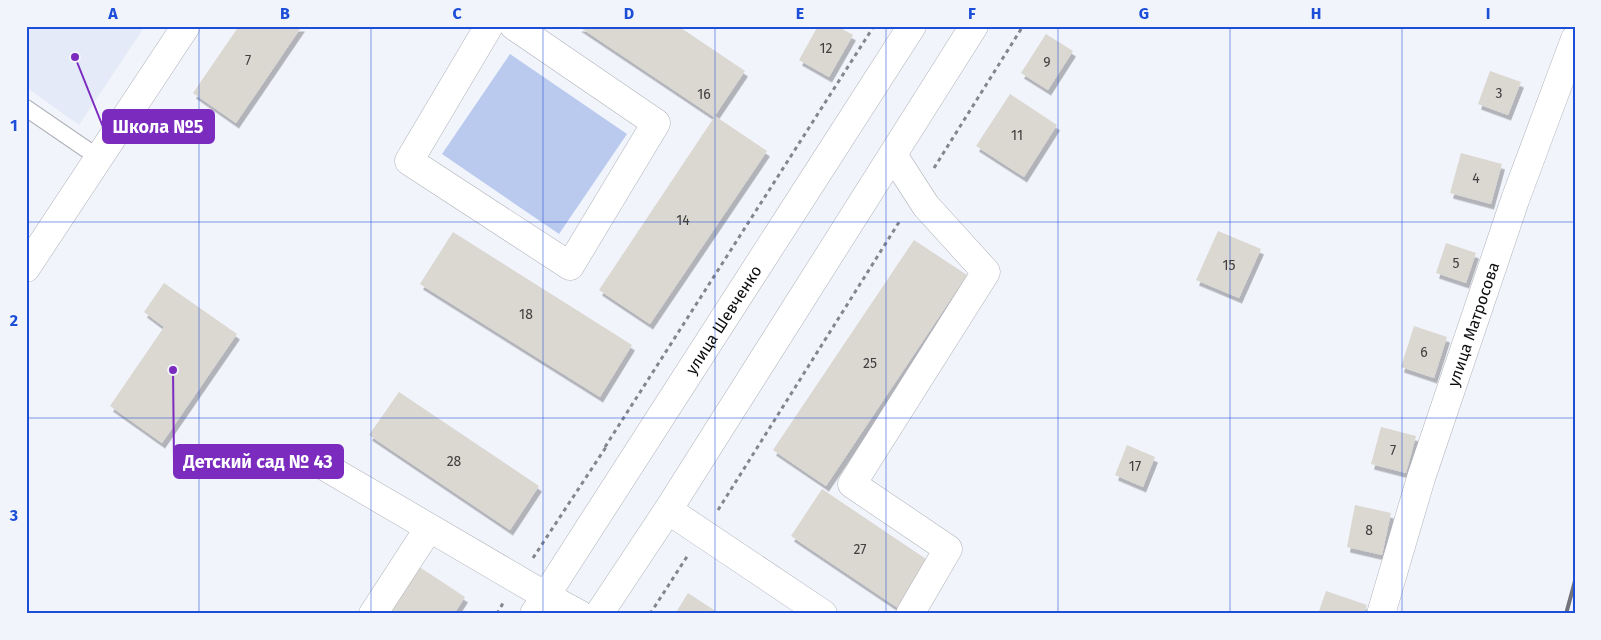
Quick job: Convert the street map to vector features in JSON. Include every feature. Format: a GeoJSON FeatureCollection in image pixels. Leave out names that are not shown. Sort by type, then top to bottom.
{"type":"FeatureCollection","features":[{"type":"Feature","properties":{"kind":"street"},"geometry":{"type":"LineString","coordinates":[[26,268],[186,26]]}},
{"type":"Feature","properties":{"kind":"street"},"geometry":{"type":"LineString","coordinates":[[489,26],[409,161],[570,266],[656,123],[514,26]]}},
{"type":"Feature","properties":{"kind":"street","name":"улица Шевченко"},"geometry":{"type":"LineString","coordinates":[[540,605],[912,26]]}},
{"type":"Feature","properties":{"kind":"street"},"geometry":{"type":"LineString","coordinates":[[599,614],[668,510],[974,26]]}},
{"type":"Feature","properties":{"kind":"street","name":"улица Матросова"},"geometry":{"type":"LineString","coordinates":[[1381,614],[1421,478],[1506,228],[1575,39]]}},
{"type":"Feature","properties":{"kind":"street"},"geometry":{"type":"LineString","coordinates":[[893,155],[926,206],[986,272],[852,484],[948,549],[910,614]]}},
{"type":"Feature","properties":{"kind":"street"},"geometry":{"type":"LineString","coordinates":[[324,466],[429,528],[540,605],[580,614]]}},
{"type":"Feature","properties":{"kind":"street"},"geometry":{"type":"LineString","coordinates":[[668,510],[823,614]]}},
{"type":"Feature","properties":{"kind":"street"},"geometry":{"type":"LineString","coordinates":[[373,614],[429,528]]}},
{"type":"Feature","properties":{"kind":"lane"},"geometry":{"type":"LineString","coordinates":[[26,108],[99,158]]}},
{"type":"Feature","properties":{"kind":"path"},"geometry":{"type":"LineString","coordinates":[[605,447],[874,26]]}},
{"type":"Feature","properties":{"kind":"path"},"geometry":{"type":"LineString","coordinates":[[650,614],[1023,26]]}},
{"type":"Feature","properties":{"kind":"shaded area"},"geometry":{"type":"Polygon","coordinates":[[[26,26],[145,26],[79,125],[26,87],[26,26]]]}},
{"type":"Feature","properties":{"kind":"shaded area"},"geometry":{"type":"Polygon","coordinates":[[[510,54],[627,134],[559,234],[442,154],[510,54]]]}},
{"type":"Feature","properties":{"kind":"building"},"geometry":{"type":"Polygon","coordinates":[[[239,26],[302,26],[236,123],[193,93],[239,26]]]}},
{"type":"Feature","properties":{"kind":"building"},"geometry":{"type":"Polygon","coordinates":[[[578,26],[678,26],[745,71],[714,117],[578,26]]]}},
{"type":"Feature","properties":{"kind":"building"},"geometry":{"type":"Polygon","coordinates":[[[818,26],[837,26],[853,35],[829,77],[799,60],[818,26]]]}},
{"type":"Feature","properties":{"kind":"building"},"geometry":{"type":"Polygon","coordinates":[[[1046,34],[1073,51],[1048,90],[1021,73],[1046,34]]]}},
{"type":"Feature","properties":{"kind":"building"},"geometry":{"type":"Polygon","coordinates":[[[1490,71],[1521,82],[1508,115],[1478,104],[1490,71]]]}},
{"type":"Feature","properties":{"kind":"building"},"geometry":{"type":"Polygon","coordinates":[[[1010,94],[1057,125],[1024,177],[976,146],[1010,94]]]}},
{"type":"Feature","properties":{"kind":"building"},"geometry":{"type":"Polygon","coordinates":[[[715,116],[767,151],[650,324],[599,290],[715,116]]]}},
{"type":"Feature","properties":{"kind":"building"},"geometry":{"type":"Polygon","coordinates":[[[1461,153],[1502,164],[1491,204],[1450,193],[1461,153]]]}},
{"type":"Feature","properties":{"kind":"building"},"geometry":{"type":"Polygon","coordinates":[[[1218,231],[1261,249],[1239,298],[1196,280],[1218,231]]]}},
{"type":"Feature","properties":{"kind":"building"},"geometry":{"type":"Polygon","coordinates":[[[453,232],[632,345],[600,397],[420,284],[453,232]]]}},
{"type":"Feature","properties":{"kind":"building"},"geometry":{"type":"Polygon","coordinates":[[[914,240],[967,275],[826,486],[773,450],[914,240]]]}},
{"type":"Feature","properties":{"kind":"building"},"geometry":{"type":"Polygon","coordinates":[[[1446,243],[1476,253],[1466,283],[1436,273],[1446,243]]]}},
{"type":"Feature","properties":{"kind":"building"},"geometry":{"type":"Polygon","coordinates":[[[164,283],[237,334],[162,443],[110,406],[164,327],[144,312],[164,283]]]}},
{"type":"Feature","properties":{"kind":"building"},"geometry":{"type":"Polygon","coordinates":[[[1414,326],[1447,337],[1434,378],[1401,367],[1414,326]]]}},
{"type":"Feature","properties":{"kind":"building"},"geometry":{"type":"Polygon","coordinates":[[[399,392],[539,486],[510,530],[369,435],[399,392]]]}},
{"type":"Feature","properties":{"kind":"building"},"geometry":{"type":"Polygon","coordinates":[[[1381,427],[1416,436],[1406,473],[1371,464],[1381,427]]]}},
{"type":"Feature","properties":{"kind":"building"},"geometry":{"type":"Polygon","coordinates":[[[1127,445],[1155,457],[1143,487],[1115,475],[1127,445]]]}},
{"type":"Feature","properties":{"kind":"building"},"geometry":{"type":"Polygon","coordinates":[[[822,489],[929,561],[898,608],[791,536],[822,489]]]}},
{"type":"Feature","properties":{"kind":"building"},"geometry":{"type":"Polygon","coordinates":[[[1355,505],[1391,513],[1382,555],[1347,547],[1355,505]]]}},
{"type":"Feature","properties":{"kind":"building"},"geometry":{"type":"Polygon","coordinates":[[[418,566],[465,597],[454,614],[386,614],[418,566]]]}},
{"type":"Feature","properties":{"kind":"building"},"geometry":{"type":"Polygon","coordinates":[[[1326,591],[1367,605],[1364,614],[1318,614],[1326,591]]]}},
{"type":"Feature","properties":{"kind":"building"},"geometry":{"type":"Polygon","coordinates":[[[688,593],[720,614],[675,614],[688,593]]]}},
{"type":"Feature","properties":{"kind":"railway"},"geometry":{"type":"LineString","coordinates":[[1566,614],[1575,581]]}},
{"type":"Feature","properties":{"kind":"place","name":"Школа №5"},"geometry":{"type":"Point","coordinates":[75,57]}},
{"type":"Feature","properties":{"kind":"place","name":"Детский сад № 43"},"geometry":{"type":"Point","coordinates":[173,370]}}]}
